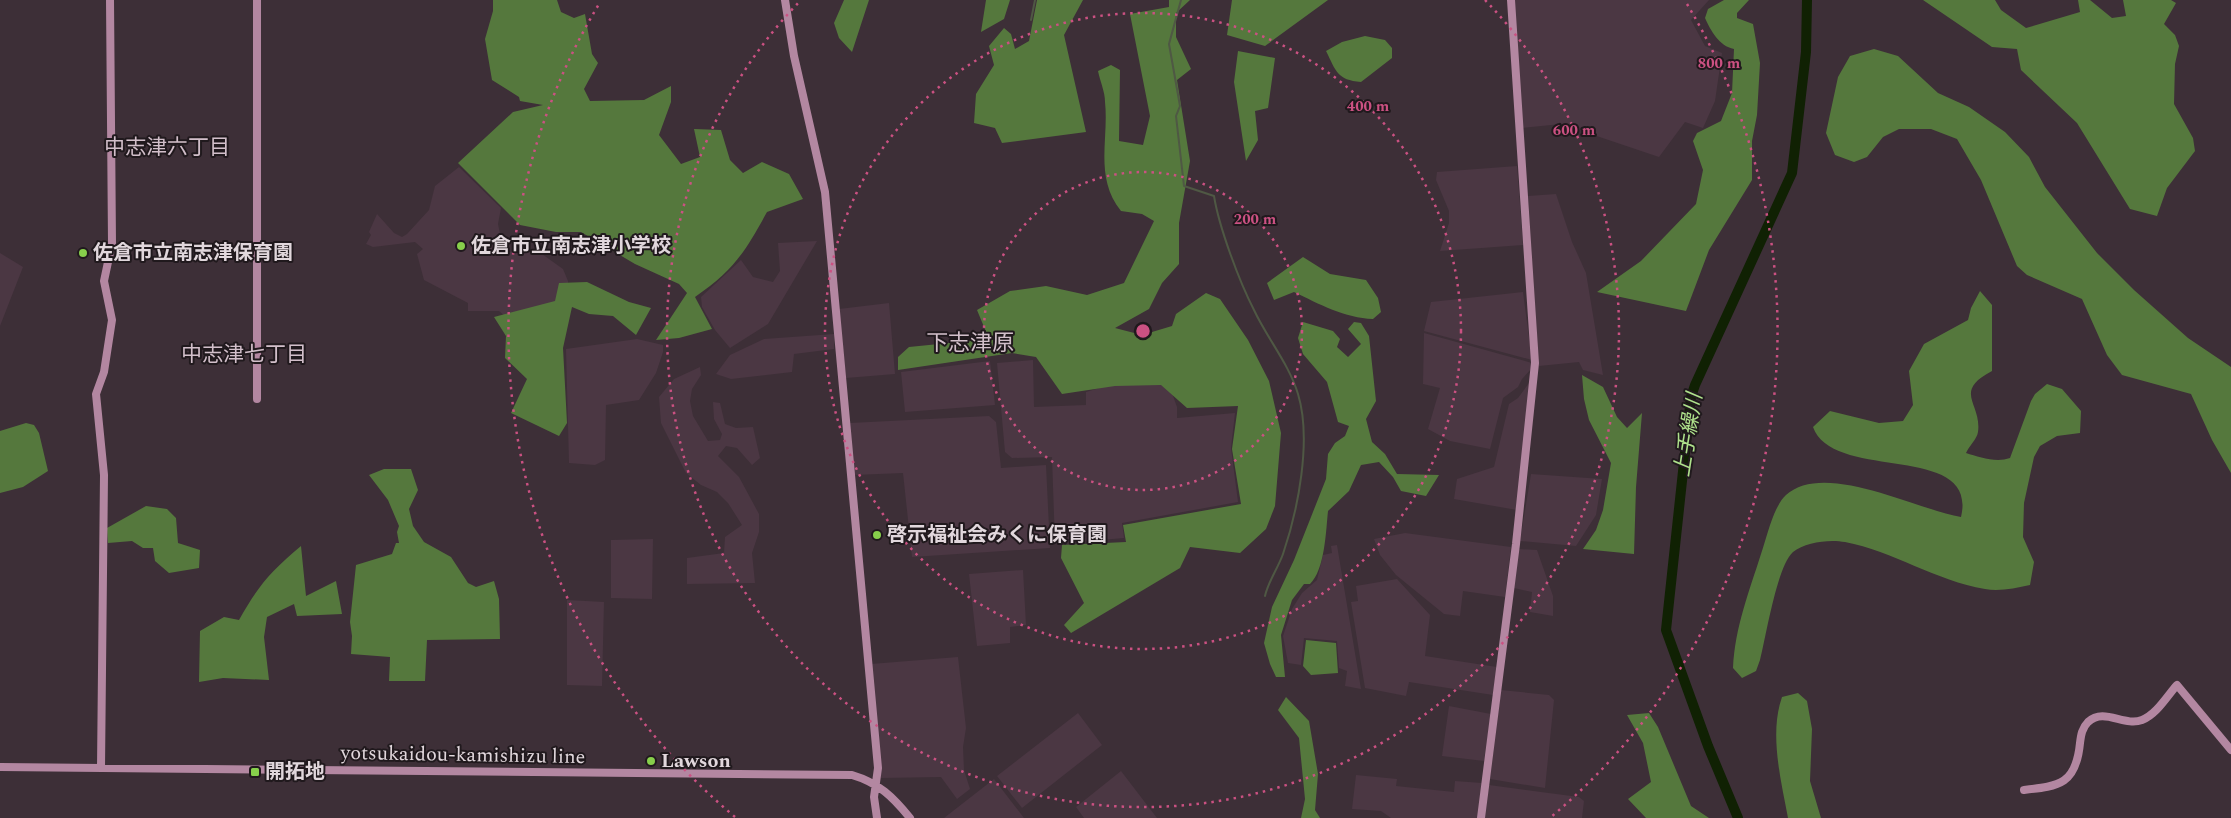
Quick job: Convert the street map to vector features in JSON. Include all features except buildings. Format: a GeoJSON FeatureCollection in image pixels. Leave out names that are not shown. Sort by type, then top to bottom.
{"type":"FeatureCollection","features":[{"type":"Feature","properties":{"kind":"street"},"geometry":{"type":"LineString","coordinates":[[101,768],[104,475],[96,394],[104,372],[112,320],[104,282],[112,236],[110,0]]}},
{"type":"Feature","properties":{"kind":"street"},"geometry":{"type":"LineString","coordinates":[[257,0],[257,399]]}},
{"type":"Feature","properties":{"kind":"street"},"geometry":{"type":"LineString","coordinates":[[784,0],[794,56],[826,200],[878,768],[874,797],[877,818]]}},
{"type":"Feature","properties":{"kind":"street"},"geometry":{"type":"LineString","coordinates":[[1481,818],[1517,535],[1535,363],[1511,0]]}},
{"type":"Feature","properties":{"kind":"street"},"geometry":{"type":"LineString","coordinates":[[2024,790],[2055,786],[2064,782],[2075,766],[2080,735],[2083,727],[2089,721],[2096,717],[2104,716],[2132,722],[2141,720],[2156,710],[2177,685],[2231,750]]}},
{"type":"Feature","properties":{"kind":"street","name":"yotsukaidou-kamishizu line"},"geometry":{"type":"LineString","coordinates":[[0,767],[852,775],[877,784],[886,790],[910,818]]}},
{"type":"Feature","properties":{"kind":"shaded area"},"geometry":{"type":"Polygon","coordinates":[[[1514,0],[1709,0],[1691,20],[1705,46],[1722,53],[1715,101],[1703,128],[1685,122],[1659,157],[1561,124],[1522,128],[1514,0]]]}},
{"type":"Feature","properties":{"kind":"shaded area"},"geometry":{"type":"Polygon","coordinates":[[[1517,166],[1523,245],[1440,251],[1449,223],[1449,211],[1436,180],[1437,172],[1517,166]]]}},
{"type":"Feature","properties":{"kind":"shaded area","name":"佐倉市立南志津小学校"},"geometry":{"type":"Polygon","coordinates":[[[459,167],[501,208],[498,224],[504,253],[519,250],[542,254],[563,269],[568,281],[568,294],[559,304],[506,317],[499,311],[468,311],[468,303],[424,280],[417,254],[423,249],[415,242],[373,247],[366,244],[371,235],[369,232],[377,214],[394,233],[402,237],[407,234],[429,210],[435,186],[459,167]]]}},
{"type":"Feature","properties":{"kind":"shaded area"},"geometry":{"type":"Polygon","coordinates":[[[1556,194],[1572,242],[1586,273],[1603,375],[1583,370],[1579,362],[1539,366],[1528,196],[1556,194]]]}},
{"type":"Feature","properties":{"kind":"shaded area"},"geometry":{"type":"Polygon","coordinates":[[[817,241],[768,324],[730,348],[715,330],[702,307],[701,297],[741,260],[753,277],[773,282],[780,271],[778,243],[817,241]]]}},
{"type":"Feature","properties":{"kind":"shaded area"},"geometry":{"type":"Polygon","coordinates":[[[0,253],[23,267],[0,326],[0,253]]]}},
{"type":"Feature","properties":{"kind":"shaded area"},"geometry":{"type":"Polygon","coordinates":[[[1523,292],[1532,360],[1424,331],[1431,302],[1523,292]]]}},
{"type":"Feature","properties":{"kind":"shaded area"},"geometry":{"type":"Polygon","coordinates":[[[889,303],[895,374],[846,378],[839,309],[889,303]]]}},
{"type":"Feature","properties":{"kind":"shaded area"},"geometry":{"type":"Polygon","coordinates":[[[1424,333],[1532,363],[1533,367],[1522,379],[1518,387],[1503,398],[1490,449],[1450,441],[1428,429],[1440,388],[1423,384],[1424,333]]]}},
{"type":"Feature","properties":{"kind":"shaded area"},"geometry":{"type":"Polygon","coordinates":[[[834,334],[834,349],[794,354],[792,372],[731,379],[716,374],[730,355],[764,339],[834,334]]]}},
{"type":"Feature","properties":{"kind":"shaded area"},"geometry":{"type":"Polygon","coordinates":[[[637,339],[663,345],[663,352],[656,373],[639,400],[606,405],[605,460],[595,465],[569,463],[566,349],[637,339]]]}},
{"type":"Feature","properties":{"kind":"shaded area"},"geometry":{"type":"Polygon","coordinates":[[[1033,360],[1034,407],[1086,405],[1086,392],[1126,380],[1168,382],[1177,407],[1177,418],[1235,413],[1231,448],[1238,502],[1122,523],[1124,538],[1055,544],[1052,457],[1012,458],[1005,452],[997,363],[1033,360]]]}},
{"type":"Feature","properties":{"kind":"shaded area"},"geometry":{"type":"Polygon","coordinates":[[[990,361],[995,405],[905,412],[901,372],[990,361]]]}},
{"type":"Feature","properties":{"kind":"shaded area"},"geometry":{"type":"Polygon","coordinates":[[[700,367],[701,375],[692,389],[690,401],[693,416],[708,441],[720,440],[722,434],[714,419],[713,402],[720,403],[725,424],[736,428],[753,427],[760,458],[752,465],[737,448],[726,446],[718,456],[739,477],[759,514],[759,532],[752,553],[755,583],[687,584],[687,558],[724,553],[725,537],[742,525],[728,503],[717,492],[701,485],[686,473],[661,423],[659,397],[674,379],[700,367]]]}},
{"type":"Feature","properties":{"kind":"shaded area"},"geometry":{"type":"Polygon","coordinates":[[[1532,379],[1517,510],[1454,499],[1457,479],[1494,467],[1509,404],[1518,398],[1532,379]]]}},
{"type":"Feature","properties":{"kind":"shaded area"},"geometry":{"type":"Polygon","coordinates":[[[989,416],[996,422],[1001,468],[1046,465],[1050,548],[912,557],[903,473],[854,475],[850,423],[989,416]]]}},
{"type":"Feature","properties":{"kind":"shaded area"},"geometry":{"type":"Polygon","coordinates":[[[1531,474],[1602,479],[1596,515],[1576,546],[1520,541],[1531,474]]]}},
{"type":"Feature","properties":{"kind":"shaded area"},"geometry":{"type":"Polygon","coordinates":[[[1405,533],[1511,547],[1505,597],[1463,591],[1460,616],[1444,614],[1396,575],[1380,555],[1374,539],[1405,533]]]}},
{"type":"Feature","properties":{"kind":"shaded area"},"geometry":{"type":"Polygon","coordinates":[[[653,539],[652,599],[611,598],[611,540],[653,539]]]}},
{"type":"Feature","properties":{"kind":"shaded area"},"geometry":{"type":"Polygon","coordinates":[[[1337,545],[1361,689],[1345,686],[1347,671],[1339,668],[1337,641],[1304,638],[1301,665],[1288,663],[1283,636],[1292,609],[1302,593],[1317,580],[1323,555],[1332,553],[1331,546],[1337,545]]]}},
{"type":"Feature","properties":{"kind":"shaded area"},"geometry":{"type":"Polygon","coordinates":[[[1518,549],[1537,550],[1553,596],[1553,616],[1530,612],[1532,592],[1514,588],[1518,549]]]}},
{"type":"Feature","properties":{"kind":"shaded area"},"geometry":{"type":"Polygon","coordinates":[[[1023,570],[1026,625],[1010,627],[1010,643],[977,646],[969,574],[1023,570]]]}},
{"type":"Feature","properties":{"kind":"shaded area"},"geometry":{"type":"Polygon","coordinates":[[[1397,579],[1430,615],[1425,656],[1497,667],[1493,695],[1409,682],[1406,696],[1365,688],[1351,602],[1358,601],[1356,586],[1397,579]]]}},
{"type":"Feature","properties":{"kind":"shaded area"},"geometry":{"type":"Polygon","coordinates":[[[567,600],[604,602],[602,686],[567,685],[567,600]]]}},
{"type":"Feature","properties":{"kind":"shaded area"},"geometry":{"type":"Polygon","coordinates":[[[958,657],[966,728],[963,747],[964,770],[970,789],[957,799],[941,777],[881,778],[871,664],[958,657]]]}},
{"type":"Feature","properties":{"kind":"shaded area"},"geometry":{"type":"Polygon","coordinates":[[[1501,690],[1549,695],[1554,700],[1545,788],[1490,779],[1501,690]]]}},
{"type":"Feature","properties":{"kind":"shaded area"},"geometry":{"type":"Polygon","coordinates":[[[1449,706],[1491,714],[1484,761],[1442,756],[1449,706]]]}},
{"type":"Feature","properties":{"kind":"shaded area"},"geometry":{"type":"Polygon","coordinates":[[[1078,713],[1102,745],[1022,808],[997,776],[1078,713]]]}},
{"type":"Feature","properties":{"kind":"shaded area"},"geometry":{"type":"Polygon","coordinates":[[[1121,771],[1157,818],[1084,818],[1076,807],[1121,771]]]}},
{"type":"Feature","properties":{"kind":"shaded area"},"geometry":{"type":"Polygon","coordinates":[[[1356,775],[1397,779],[1396,786],[1454,792],[1455,781],[1482,783],[1478,818],[1391,818],[1381,811],[1352,809],[1356,775]]]}},
{"type":"Feature","properties":{"kind":"shaded area"},"geometry":{"type":"Polygon","coordinates":[[[994,779],[1024,818],[944,818],[994,779]]]}},
{"type":"Feature","properties":{"kind":"shaded area"},"geometry":{"type":"Polygon","coordinates":[[[1489,785],[1579,797],[1584,801],[1582,818],[1485,818],[1489,785]]]}},
{"type":"Feature","properties":{"kind":"green space"},"geometry":{"type":"Polygon","coordinates":[[[493,0],[557,0],[561,12],[574,18],[585,14],[592,54],[598,63],[584,89],[590,101],[644,100],[671,86],[671,102],[659,135],[681,164],[700,157],[694,129],[721,130],[730,160],[743,173],[762,162],[789,174],[803,199],[767,212],[745,249],[729,269],[695,297],[712,329],[679,338],[656,340],[687,293],[679,284],[635,264],[581,232],[556,232],[520,225],[458,163],[513,112],[543,105],[520,101],[519,97],[492,80],[485,39],[493,11],[493,0]]]}},
{"type":"Feature","properties":{"kind":"green space"},"geometry":{"type":"Polygon","coordinates":[[[844,0],[869,0],[852,52],[839,38],[834,23],[844,0]]]}},
{"type":"Feature","properties":{"kind":"green space"},"geometry":{"type":"Polygon","coordinates":[[[986,0],[1010,0],[1004,19],[981,32],[986,0]]]}},
{"type":"Feature","properties":{"kind":"green space"},"geometry":{"type":"Polygon","coordinates":[[[1037,0],[1083,0],[1064,35],[1086,132],[1002,143],[995,128],[974,123],[976,94],[994,65],[989,46],[1004,28],[1011,34],[1015,49],[1029,41],[1037,0]]]}},
{"type":"Feature","properties":{"kind":"green space"},"geometry":{"type":"Polygon","coordinates":[[[1169,0],[1190,0],[1176,13],[1176,37],[1191,69],[1177,80],[1190,161],[1179,223],[1179,264],[1162,283],[1149,309],[1115,328],[1142,335],[1172,326],[1176,314],[1206,293],[1220,299],[1248,340],[1269,381],[1281,433],[1275,506],[1266,529],[1240,553],[1190,547],[1180,568],[1071,633],[1064,625],[1084,603],[1061,558],[1062,545],[1126,542],[1123,525],[1241,504],[1232,449],[1238,406],[1187,408],[1161,385],[1115,386],[1062,394],[1036,357],[1012,353],[898,370],[898,357],[909,347],[989,339],[977,310],[1010,291],[1046,286],[1087,295],[1124,283],[1154,221],[1142,214],[1121,211],[1108,185],[1104,158],[1105,98],[1098,71],[1111,65],[1120,70],[1119,141],[1143,145],[1150,116],[1130,14],[1169,7],[1169,0]]]}},
{"type":"Feature","properties":{"kind":"green space"},"geometry":{"type":"Polygon","coordinates":[[[1232,0],[1328,0],[1265,46],[1227,35],[1232,0]]]}},
{"type":"Feature","properties":{"kind":"green space"},"geometry":{"type":"Polygon","coordinates":[[[1724,0],[1749,0],[1737,13],[1737,18],[1753,24],[1760,63],[1757,115],[1752,141],[1752,180],[1709,250],[1686,311],[1597,292],[1641,261],[1696,204],[1703,170],[1693,141],[1697,133],[1721,121],[1732,93],[1734,49],[1720,41],[1705,18],[1708,9],[1724,0]]]}},
{"type":"Feature","properties":{"kind":"green space"},"geometry":{"type":"Polygon","coordinates":[[[1923,0],[1995,0],[2001,10],[2026,28],[2080,12],[2078,0],[2090,0],[2112,18],[2126,16],[2123,0],[2171,0],[2176,3],[2164,24],[2175,35],[2179,46],[2175,64],[2174,104],[2193,138],[2195,151],[2167,188],[2157,216],[2130,209],[2077,123],[2021,70],[2017,49],[1992,47],[1923,0]]]}},
{"type":"Feature","properties":{"kind":"green space"},"geometry":{"type":"Polygon","coordinates":[[[1365,36],[1385,40],[1392,48],[1392,58],[1361,82],[1342,77],[1335,69],[1326,51],[1342,42],[1365,36]]]}},
{"type":"Feature","properties":{"kind":"green space"},"geometry":{"type":"Polygon","coordinates":[[[1874,49],[1898,56],[1938,93],[1969,107],[2005,132],[2029,157],[2045,187],[2097,253],[2134,290],[2188,338],[2231,367],[2231,473],[2212,440],[2191,394],[2122,375],[2107,355],[2082,299],[2027,275],[2017,266],[1981,180],[1957,139],[1931,129],[1899,129],[1883,137],[1867,157],[1854,162],[1835,155],[1826,133],[1838,77],[1850,56],[1874,49]]]}},
{"type":"Feature","properties":{"kind":"green space"},"geometry":{"type":"Polygon","coordinates":[[[1238,51],[1275,58],[1268,108],[1255,111],[1258,140],[1246,161],[1234,82],[1238,51]]]}},
{"type":"Feature","properties":{"kind":"green space"},"geometry":{"type":"Polygon","coordinates":[[[1303,257],[1330,274],[1366,280],[1378,298],[1381,312],[1373,319],[1352,316],[1332,310],[1294,292],[1274,300],[1267,283],[1303,257]]]}},
{"type":"Feature","properties":{"kind":"green space"},"geometry":{"type":"Polygon","coordinates":[[[587,282],[629,302],[651,308],[636,335],[613,316],[589,314],[572,307],[563,348],[567,423],[559,436],[511,413],[527,379],[505,358],[506,336],[494,317],[555,301],[559,283],[587,282]]]}},
{"type":"Feature","properties":{"kind":"green space"},"geometry":{"type":"Polygon","coordinates":[[[1980,291],[1992,305],[1992,371],[1973,385],[1971,398],[1978,422],[1978,432],[1966,453],[1993,460],[2010,458],[2031,401],[2035,394],[2047,384],[2062,389],[2081,411],[2080,433],[2057,436],[2040,446],[2034,457],[2024,503],[2023,537],[2034,562],[2030,585],[1990,590],[1949,580],[1863,546],[1845,542],[1825,541],[1804,546],[1793,552],[1782,572],[1756,671],[1742,678],[1733,668],[1740,624],[1747,596],[1771,523],[1777,507],[1786,495],[1803,486],[1823,483],[1847,485],[1872,490],[1961,517],[1961,494],[1948,479],[1927,470],[1847,454],[1826,444],[1813,427],[1830,411],[1879,423],[1903,421],[1913,405],[1909,371],[1924,344],[1968,320],[1971,308],[1980,291]]]}},
{"type":"Feature","properties":{"kind":"green space"},"geometry":{"type":"Polygon","coordinates":[[[1303,322],[1333,331],[1340,339],[1337,347],[1348,357],[1361,344],[1348,329],[1354,322],[1361,323],[1369,336],[1376,401],[1366,419],[1372,442],[1385,454],[1397,474],[1439,475],[1426,496],[1401,491],[1393,477],[1379,462],[1361,465],[1349,491],[1328,511],[1322,560],[1315,578],[1310,584],[1304,584],[1292,600],[1281,635],[1285,677],[1276,677],[1264,643],[1272,607],[1294,560],[1326,479],[1328,454],[1335,443],[1345,436],[1349,426],[1338,422],[1327,382],[1303,354],[1298,338],[1303,322]]]}},
{"type":"Feature","properties":{"kind":"green space"},"geometry":{"type":"Polygon","coordinates":[[[1582,375],[1603,387],[1617,417],[1627,428],[1642,413],[1636,487],[1634,554],[1583,549],[1596,530],[1603,510],[1611,463],[1589,420],[1584,399],[1582,375]]]}},
{"type":"Feature","properties":{"kind":"green space"},"geometry":{"type":"Polygon","coordinates":[[[26,423],[34,425],[39,433],[48,471],[23,487],[0,493],[0,431],[26,423]]]}},
{"type":"Feature","properties":{"kind":"green space"},"geometry":{"type":"Polygon","coordinates":[[[384,469],[411,469],[418,490],[409,509],[413,526],[424,542],[451,557],[468,583],[476,587],[494,581],[499,599],[500,639],[427,640],[425,681],[389,681],[390,657],[351,654],[352,636],[350,622],[356,565],[392,554],[396,543],[399,543],[397,532],[399,526],[388,500],[369,475],[384,469]]]}},
{"type":"Feature","properties":{"kind":"green space"},"geometry":{"type":"Polygon","coordinates":[[[146,506],[167,509],[176,518],[178,543],[200,550],[199,568],[169,573],[155,561],[153,548],[143,548],[132,541],[108,543],[107,528],[146,506]]]}},
{"type":"Feature","properties":{"kind":"green space"},"geometry":{"type":"Polygon","coordinates":[[[301,546],[306,596],[336,581],[342,614],[297,616],[294,604],[267,617],[264,637],[269,680],[223,678],[199,682],[200,631],[224,617],[239,620],[252,598],[266,580],[281,563],[301,546]]]}},
{"type":"Feature","properties":{"kind":"green space"},"geometry":{"type":"Polygon","coordinates":[[[1306,640],[1336,643],[1338,673],[1311,675],[1303,666],[1306,640]]]}},
{"type":"Feature","properties":{"kind":"green space"},"geometry":{"type":"Polygon","coordinates":[[[1798,693],[1807,701],[1812,729],[1810,781],[1821,818],[1788,818],[1782,788],[1776,742],[1778,711],[1782,697],[1798,693]]]}},
{"type":"Feature","properties":{"kind":"green space"},"geometry":{"type":"Polygon","coordinates":[[[1286,697],[1309,721],[1318,774],[1315,810],[1320,818],[1301,818],[1305,799],[1299,738],[1278,710],[1286,697]]]}},
{"type":"Feature","properties":{"kind":"green space"},"geometry":{"type":"Polygon","coordinates":[[[1649,713],[1658,727],[1691,806],[1709,818],[1646,818],[1628,799],[1651,782],[1643,743],[1627,715],[1649,713]]]}},
{"type":"Feature","properties":{"kind":"waterway"},"geometry":{"type":"LineString","coordinates":[[1031,20],[1035,0]]}},
{"type":"Feature","properties":{"kind":"waterway"},"geometry":{"type":"LineString","coordinates":[[1181,0],[1169,44],[1180,106],[1176,116],[1184,186],[1214,196],[1230,254],[1242,284],[1259,320],[1289,372],[1298,394],[1302,412],[1304,432],[1303,453],[1294,517],[1283,554],[1265,596]]}},
{"type":"Feature","properties":{"kind":"waterway","name":"上手繰川"},"geometry":{"type":"LineString","coordinates":[[1738,818],[1708,746],[1666,630],[1691,397],[1792,173],[1806,52],[1807,0]]}},
{"type":"Feature","properties":{"kind":"place","name":"佐倉市立南志津小学校"},"geometry":{"type":"Point","coordinates":[461,246]}},
{"type":"Feature","properties":{"kind":"place","name":"佐倉市立南志津保育園"},"geometry":{"type":"Point","coordinates":[83,253]}},
{"type":"Feature","properties":{"kind":"place","name":"啓示福祉会みくに保育園"},"geometry":{"type":"Point","coordinates":[877,535]}},
{"type":"Feature","properties":{"kind":"place","name":"Lawson"},"geometry":{"type":"Point","coordinates":[651,761]}},
{"type":"Feature","properties":{"kind":"place","name":"開拓地"},"geometry":{"type":"Point","coordinates":[255,772]}},
{"type":"Feature","properties":{"kind":"district","name":"中志津六丁目"},"geometry":{"type":"Point","coordinates":[167,148]}},
{"type":"Feature","properties":{"kind":"district","name":"下志津原"},"geometry":{"type":"Point","coordinates":[970,343]}},
{"type":"Feature","properties":{"kind":"district","name":"中志津七丁目"},"geometry":{"type":"Point","coordinates":[244,355]}}]}
